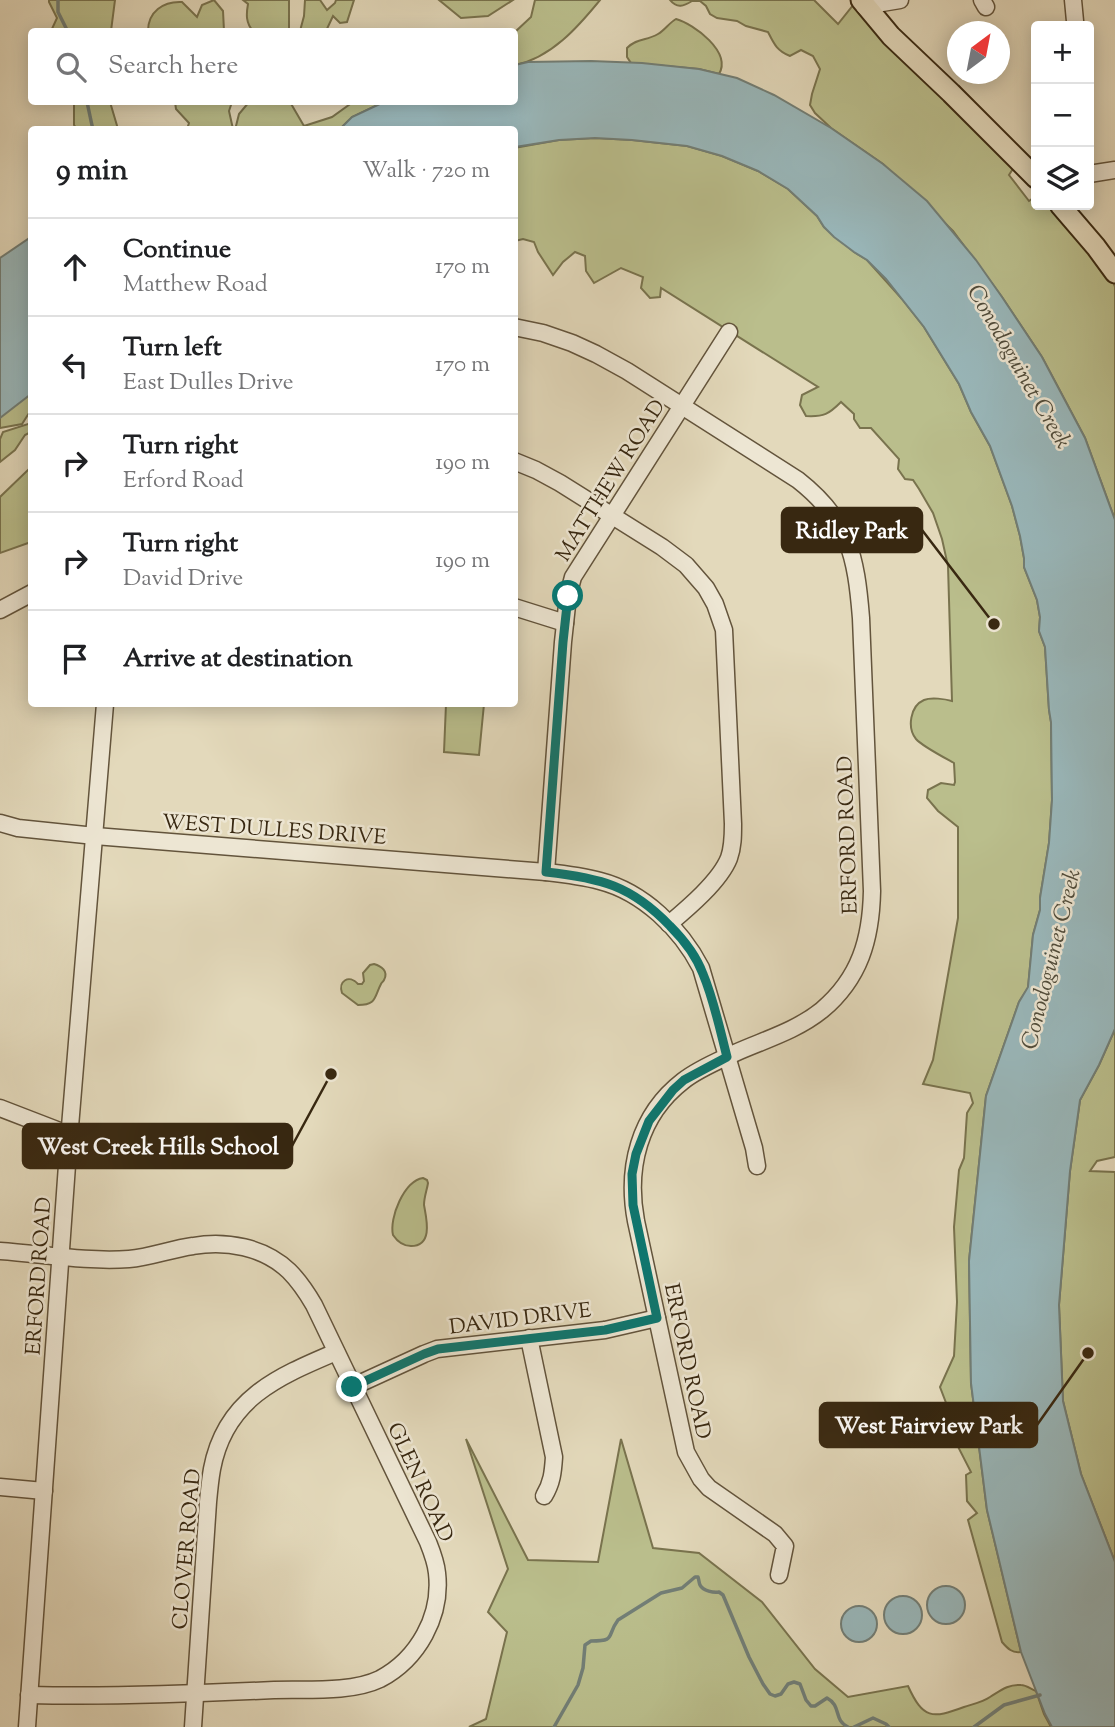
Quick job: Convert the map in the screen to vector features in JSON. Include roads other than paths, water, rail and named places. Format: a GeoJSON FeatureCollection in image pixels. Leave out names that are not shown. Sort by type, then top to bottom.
{"type":"FeatureCollection","features":[{"type":"Feature","properties":{"kind":"main road"},"geometry":{"type":"LineString","coordinates":[[862,3],[891,36],[1031,173]]}},
{"type":"Feature","properties":{"kind":"main road"},"geometry":{"type":"LineString","coordinates":[[1064,210],[1115,273]]}},
{"type":"Feature","properties":{"kind":"street"},"geometry":{"type":"LineString","coordinates":[[862,3],[900,0]]}},
{"type":"Feature","properties":{"kind":"street"},"geometry":{"type":"LineString","coordinates":[[1073,0],[1075,21]]}},
{"type":"Feature","properties":{"kind":"street"},"geometry":{"type":"LineString","coordinates":[[1094,173],[1115,170]]}},
{"type":"Feature","properties":{"kind":"street","name":"ERFORD ROAD"},"geometry":{"type":"LineString","coordinates":[[518,328],[543,333],[596,354],[798,480],[823,502],[843,532],[858,579],[872,891],[871,922],[865,947],[847,983],[808,1021],[727,1057],[693,1075],[673,1090],[649,1121],[636,1154],[632,1174],[633,1205],[686,1452],[709,1488],[775,1534],[785,1546],[779,1575]]}},
{"type":"Feature","properties":{"kind":"street","name":"MATTHEW ROAD"},"geometry":{"type":"LineString","coordinates":[[546,872],[565,623],[573,577],[729,332]]}},
{"type":"Feature","properties":{"kind":"street"},"geometry":{"type":"LineString","coordinates":[[518,463],[560,483],[686,565],[706,588],[724,630],[732,845],[729,858],[719,876],[669,924]]}},
{"type":"Feature","properties":{"kind":"street"},"geometry":{"type":"LineString","coordinates":[[0,610],[28,595]]}},
{"type":"Feature","properties":{"kind":"street"},"geometry":{"type":"LineString","coordinates":[[518,608],[565,623]]}},
{"type":"Feature","properties":{"kind":"street","name":"ERFORD ROAD"},"geometry":{"type":"LineString","coordinates":[[27,1727],[70,1135],[105,707]]}},
{"type":"Feature","properties":{"kind":"street","name":"WEST DULLES DRIVE"},"geometry":{"type":"LineString","coordinates":[[0,823],[18,828],[94,836],[546,872],[601,881],[618,887],[651,907],[669,924],[693,953],[701,968],[757,1166]]}},
{"type":"Feature","properties":{"kind":"street"},"geometry":{"type":"LineString","coordinates":[[0,1108],[70,1135]]}},
{"type":"Feature","properties":{"kind":"street","name":"GLEN ROAD"},"geometry":{"type":"LineString","coordinates":[[0,1251],[61,1257],[128,1259],[207,1244],[222,1244],[242,1247],[273,1259],[301,1285],[314,1306],[428,1542],[438,1582],[436,1602],[423,1639],[403,1662],[379,1679],[366,1684],[339,1688],[195,1694],[29,1695]]}},
{"type":"Feature","properties":{"kind":"street","name":"DAVID DRIVE"},"geometry":{"type":"LineString","coordinates":[[352,1387],[438,1349],[605,1330],[657,1318]]}},
{"type":"Feature","properties":{"kind":"street"},"geometry":{"type":"LineString","coordinates":[[529,1338],[554,1457],[550,1486],[544,1496]]}},
{"type":"Feature","properties":{"kind":"street","name":"CLOVER ROAD"},"geometry":{"type":"LineString","coordinates":[[192,1727],[211,1469],[220,1442],[232,1419],[254,1395],[284,1375],[336,1352]]}},
{"type":"Feature","properties":{"kind":"street"},"geometry":{"type":"LineString","coordinates":[[0,1487],[44,1491]]}},
{"type":"Feature","properties":{"kind":"water","name":"Conodoguinet Creek"},"geometry":{"type":"Polygon","coordinates":[[[528,62],[642,63],[699,69],[737,78],[774,95],[831,128],[883,164],[927,201],[976,260],[1042,357],[1085,438],[1115,520],[1115,1029],[1080,1100],[1070,1171],[1059,1305],[1063,1401],[1081,1474],[1115,1562],[1115,1727],[1052,1727],[1045,1714],[1021,1652],[987,1510],[971,1383],[969,1261],[986,1096],[1019,1002],[1028,987],[1033,935],[1040,910],[1049,843],[1052,800],[1051,722],[1045,647],[1039,631],[1037,600],[1024,567],[1012,506],[990,446],[959,384],[924,327],[886,279],[867,260],[834,237],[817,216],[788,189],[758,171],[722,156],[687,146],[632,140],[559,140],[518,147],[518,126],[343,126],[352,117],[378,105],[518,105],[518,64],[528,62]]]}},
{"type":"Feature","properties":{"kind":"water"},"geometry":{"type":"Polygon","coordinates":[[[28,239],[28,396],[0,418],[0,258],[28,239]]]}},
{"type":"Feature","properties":{"kind":"water"},"geometry":{"type":"Polygon","coordinates":[[[946,1586],[959,1592],[965,1605],[959,1618],[946,1624],[933,1618],[927,1605],[933,1592],[946,1586]]]}},
{"type":"Feature","properties":{"kind":"water"},"geometry":{"type":"Polygon","coordinates":[[[903,1596],[916,1602],[922,1615],[916,1628],[903,1634],[890,1628],[884,1615],[890,1602],[903,1596]]]}},
{"type":"Feature","properties":{"kind":"water"},"geometry":{"type":"Polygon","coordinates":[[[859,1606],[872,1611],[877,1624],[872,1637],[859,1642],[846,1637],[841,1624],[846,1611],[859,1606]]]}},
{"type":"Feature","properties":{"kind":"waterway"},"geometry":{"type":"LineString","coordinates":[[58,0],[58,12],[66,28]]}},
{"type":"Feature","properties":{"kind":"waterway"},"geometry":{"type":"LineString","coordinates":[[88,105],[92,126]]}},
{"type":"Feature","properties":{"kind":"waterway"},"geometry":{"type":"LineString","coordinates":[[554,1727],[578,1685],[585,1645],[591,1641],[608,1639],[618,1620],[661,1593],[682,1588],[695,1577],[698,1577],[704,1589],[723,1595],[749,1657],[770,1694],[781,1694],[788,1684],[800,1684],[811,1706],[827,1698],[832,1701],[841,1721],[848,1727]]}},
{"type":"Feature","properties":{"kind":"waterway"},"geometry":{"type":"LineString","coordinates":[[974,1727],[1004,1705],[1040,1695]]}},
{"type":"Feature","properties":{"kind":"waterway"},"geometry":{"type":"LineString","coordinates":[[854,1727],[873,1718],[889,1727]]}},
{"type":"Feature","properties":{"kind":"place","name":"Ridley Park"},"geometry":{"type":"Point","coordinates":[994,624]}},
{"type":"Feature","properties":{"kind":"place","name":"West Creek Hills School"},"geometry":{"type":"Point","coordinates":[331,1074]}},
{"type":"Feature","properties":{"kind":"place","name":"West Fairview Park"},"geometry":{"type":"Point","coordinates":[1088,1353]}}]}
